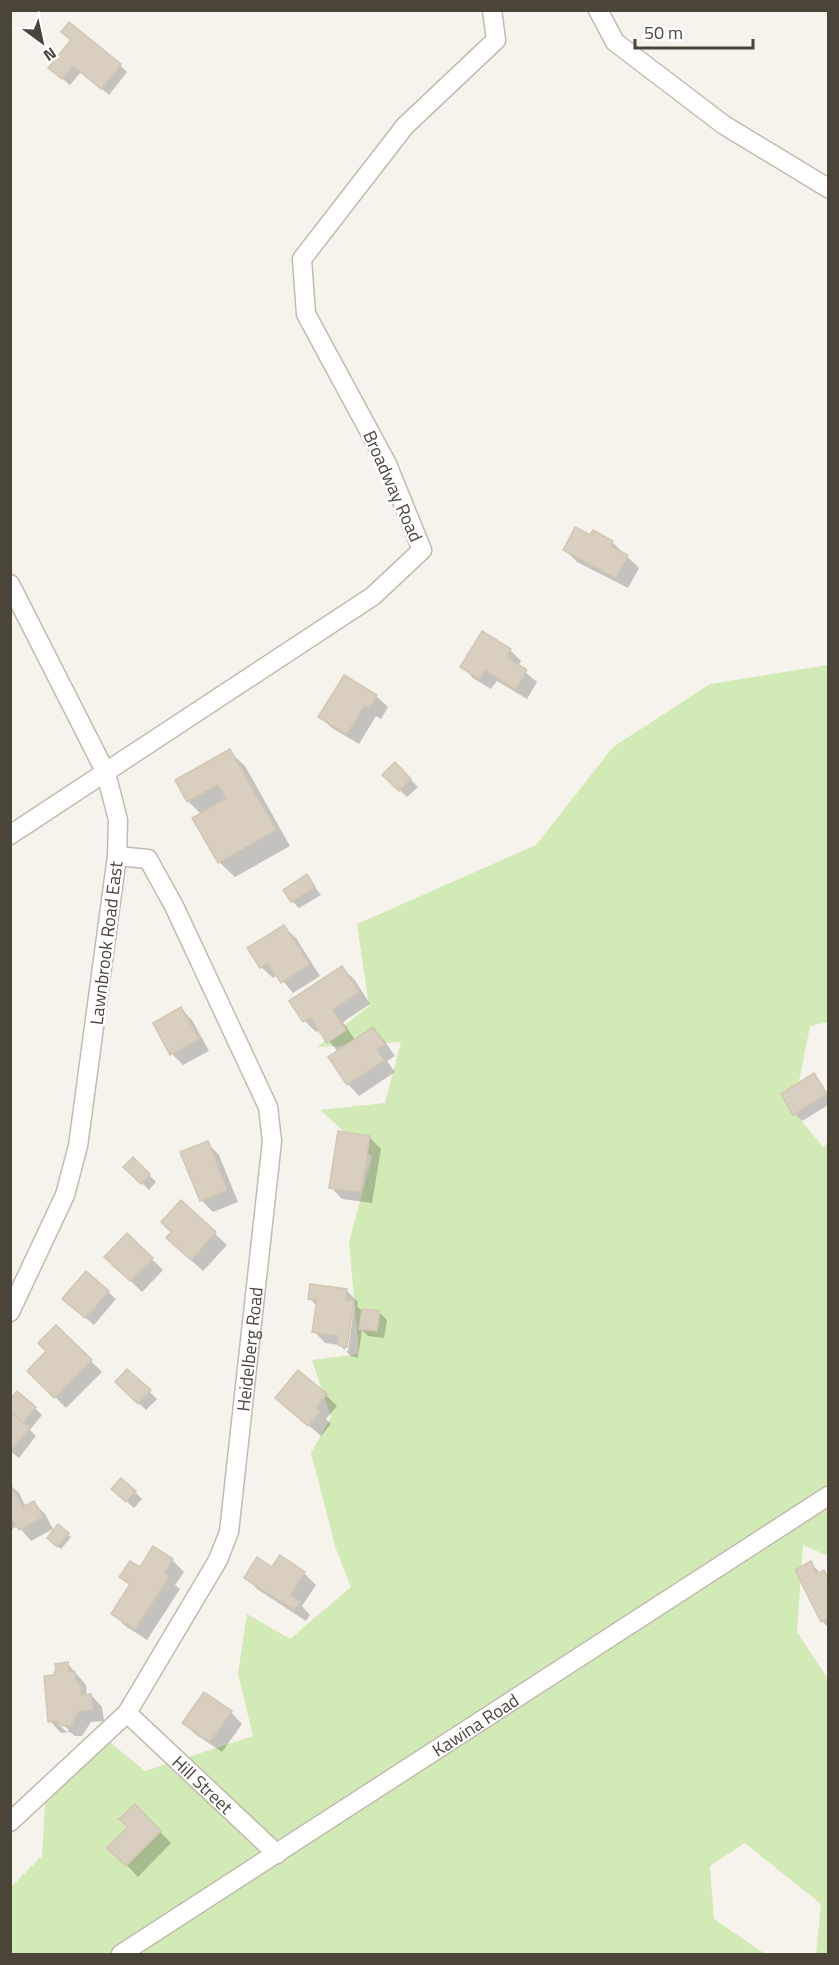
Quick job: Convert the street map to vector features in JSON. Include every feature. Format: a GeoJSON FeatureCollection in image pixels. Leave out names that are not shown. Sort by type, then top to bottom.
{"type":"FeatureCollection","features":[{"type":"Feature","properties":{"kind":"street","name":"Broadway Road"},"geometry":{"type":"LineString","coordinates":[[10,834],[373,596],[422,550],[387,464],[306,314],[302,259],[405,126],[496,40],[492,10]]}},
{"type":"Feature","properties":{"kind":"street"},"geometry":{"type":"LineString","coordinates":[[598,10],[615,42],[724,125],[828,188]]}},
{"type":"Feature","properties":{"kind":"street","name":"Lawnbrook Road East"},"geometry":{"type":"LineString","coordinates":[[10,584],[106,773],[118,820],[117,856],[78,1146],[65,1194],[10,1312]]}},
{"type":"Feature","properties":{"kind":"street","name":"Heidelberg Road"},"geometry":{"type":"LineString","coordinates":[[10,1822],[127,1713],[218,1560],[229,1532],[272,1141],[268,1107],[174,906],[148,859],[117,856]]}},
{"type":"Feature","properties":{"kind":"street","name":"Kawina Road"},"geometry":{"type":"LineString","coordinates":[[121,1954],[828,1496]]}},
{"type":"Feature","properties":{"kind":"street","name":"Hill Street"},"geometry":{"type":"LineString","coordinates":[[127,1713],[277,1854]]}},
{"type":"Feature","properties":{"kind":"green space"},"geometry":{"type":"Polygon","coordinates":[[[828,665],[828,1022],[810,1026],[793,1111],[823,1147],[828,1142],[828,1556],[803,1545],[797,1632],[828,1679],[828,1954],[816,1954],[821,1904],[745,1843],[710,1866],[714,1919],[765,1954],[11,1954],[11,1887],[42,1856],[46,1786],[106,1739],[145,1771],[253,1736],[238,1674],[247,1614],[290,1639],[351,1587],[336,1549],[311,1453],[331,1417],[312,1360],[359,1354],[349,1242],[372,1157],[320,1110],[385,1103],[401,1042],[317,1047],[369,1006],[357,924],[536,845],[613,747],[710,684],[828,665]]]}},
{"type":"Feature","properties":{"kind":"building"},"geometry":{"type":"Polygon","coordinates":[[[69,22],[121,64],[101,89],[73,66],[62,79],[48,68],[71,40],[61,32],[69,22]]]}},
{"type":"Feature","properties":{"kind":"building"},"geometry":{"type":"Polygon","coordinates":[[[575,527],[590,535],[593,530],[613,541],[610,546],[628,555],[616,578],[563,550],[575,527]]]}},
{"type":"Feature","properties":{"kind":"building"},"geometry":{"type":"Polygon","coordinates":[[[482,631],[511,649],[506,657],[527,670],[515,689],[485,670],[479,679],[460,667],[482,631]]]}},
{"type":"Feature","properties":{"kind":"building"},"geometry":{"type":"Polygon","coordinates":[[[344,675],[377,695],[369,708],[364,706],[347,734],[318,717],[344,675]]]}},
{"type":"Feature","properties":{"kind":"building"},"geometry":{"type":"Polygon","coordinates":[[[230,749],[276,830],[218,863],[192,818],[226,799],[218,784],[187,802],[175,780],[230,749]]]}},
{"type":"Feature","properties":{"kind":"building"},"geometry":{"type":"Polygon","coordinates":[[[395,762],[411,779],[399,791],[382,775],[395,762]]]}},
{"type":"Feature","properties":{"kind":"building"},"geometry":{"type":"Polygon","coordinates":[[[307,874],[315,887],[291,902],[283,890],[307,874]]]}},
{"type":"Feature","properties":{"kind":"building"},"geometry":{"type":"Polygon","coordinates":[[[284,925],[310,964],[281,983],[268,963],[260,968],[247,948],[284,925]]]}},
{"type":"Feature","properties":{"kind":"building"},"geometry":{"type":"Polygon","coordinates":[[[342,966],[359,992],[332,1010],[346,1030],[327,1043],[310,1017],[303,1022],[289,1001],[342,966]]]}},
{"type":"Feature","properties":{"kind":"building"},"geometry":{"type":"Polygon","coordinates":[[[181,1007],[199,1039],[170,1055],[153,1023],[181,1007]]]}},
{"type":"Feature","properties":{"kind":"building"},"geometry":{"type":"Polygon","coordinates":[[[373,1027],[385,1044],[377,1049],[384,1060],[347,1085],[328,1057],[373,1027]]]}},
{"type":"Feature","properties":{"kind":"building"},"geometry":{"type":"Polygon","coordinates":[[[814,1073],[827,1094],[793,1115],[781,1094],[814,1073]]]}},
{"type":"Feature","properties":{"kind":"building"},"geometry":{"type":"Polygon","coordinates":[[[338,1131],[370,1136],[361,1192],[329,1188],[338,1131]]]}},
{"type":"Feature","properties":{"kind":"building"},"geometry":{"type":"Polygon","coordinates":[[[208,1141],[227,1190],[200,1201],[180,1152],[208,1141]]]}},
{"type":"Feature","properties":{"kind":"building"},"geometry":{"type":"Polygon","coordinates":[[[133,1157],[150,1174],[141,1184],[123,1167],[133,1157]]]}},
{"type":"Feature","properties":{"kind":"building"},"geometry":{"type":"Polygon","coordinates":[[[181,1200],[216,1232],[191,1260],[166,1238],[171,1232],[161,1222],[181,1200]]]}},
{"type":"Feature","properties":{"kind":"building"},"geometry":{"type":"Polygon","coordinates":[[[127,1233],[153,1258],[130,1281],[104,1257],[127,1233]]]}},
{"type":"Feature","properties":{"kind":"building"},"geometry":{"type":"Polygon","coordinates":[[[86,1271],[109,1291],[85,1318],[62,1299],[86,1271]]]}},
{"type":"Feature","properties":{"kind":"building"},"geometry":{"type":"Polygon","coordinates":[[[310,1284],[347,1289],[345,1300],[354,1301],[347,1347],[338,1345],[339,1336],[312,1332],[317,1300],[308,1299],[310,1284]]]}},
{"type":"Feature","properties":{"kind":"building"},"geometry":{"type":"Polygon","coordinates":[[[362,1309],[380,1311],[377,1331],[359,1329],[362,1309]]]}},
{"type":"Feature","properties":{"kind":"building"},"geometry":{"type":"Polygon","coordinates":[[[56,1325],[92,1360],[54,1398],[27,1371],[46,1351],[38,1343],[56,1325]]]}},
{"type":"Feature","properties":{"kind":"building"},"geometry":{"type":"Polygon","coordinates":[[[127,1369],[151,1390],[138,1404],[115,1382],[127,1369]]]}},
{"type":"Feature","properties":{"kind":"building"},"geometry":{"type":"Polygon","coordinates":[[[298,1370],[327,1394],[315,1408],[320,1412],[308,1426],[275,1398],[298,1370]]]}},
{"type":"Feature","properties":{"kind":"building"},"geometry":{"type":"Polygon","coordinates":[[[17,1391],[36,1407],[23,1422],[10,1411],[10,1399],[17,1391]]]}},
{"type":"Feature","properties":{"kind":"building"},"geometry":{"type":"Polygon","coordinates":[[[13,1414],[30,1428],[10,1451],[10,1417],[13,1414]]]}},
{"type":"Feature","properties":{"kind":"building"},"geometry":{"type":"Polygon","coordinates":[[[121,1478],[136,1491],[126,1502],[111,1489],[121,1478]]]}},
{"type":"Feature","properties":{"kind":"building"},"geometry":{"type":"Polygon","coordinates":[[[10,1485],[23,1507],[34,1501],[43,1517],[19,1530],[10,1515],[10,1485]]]}},
{"type":"Feature","properties":{"kind":"building"},"geometry":{"type":"Polygon","coordinates":[[[58,1524],[69,1533],[57,1547],[47,1538],[58,1524]]]}},
{"type":"Feature","properties":{"kind":"building"},"geometry":{"type":"Polygon","coordinates":[[[153,1546],[173,1559],[164,1573],[169,1577],[135,1629],[111,1614],[130,1584],[119,1577],[130,1561],[140,1567],[153,1546]]]}},
{"type":"Feature","properties":{"kind":"building"},"geometry":{"type":"Polygon","coordinates":[[[280,1555],[305,1572],[290,1595],[300,1602],[294,1610],[244,1578],[257,1557],[272,1567],[280,1555]]]}},
{"type":"Feature","properties":{"kind":"building"},"geometry":{"type":"Polygon","coordinates":[[[811,1561],[817,1574],[824,1570],[828,1579],[828,1618],[821,1622],[795,1570],[811,1561]]]}},
{"type":"Feature","properties":{"kind":"building"},"geometry":{"type":"Polygon","coordinates":[[[68,1662],[69,1671],[75,1672],[76,1682],[81,1687],[81,1695],[91,1694],[93,1710],[79,1711],[71,1725],[62,1726],[57,1721],[48,1722],[44,1676],[54,1675],[55,1664],[68,1662]]]}},
{"type":"Feature","properties":{"kind":"building"},"geometry":{"type":"Polygon","coordinates":[[[204,1692],[232,1711],[210,1742],[182,1723],[204,1692]]]}},
{"type":"Feature","properties":{"kind":"building"},"geometry":{"type":"Polygon","coordinates":[[[135,1804],[161,1831],[126,1866],[107,1848],[128,1827],[119,1819],[135,1804]]]}}]}
